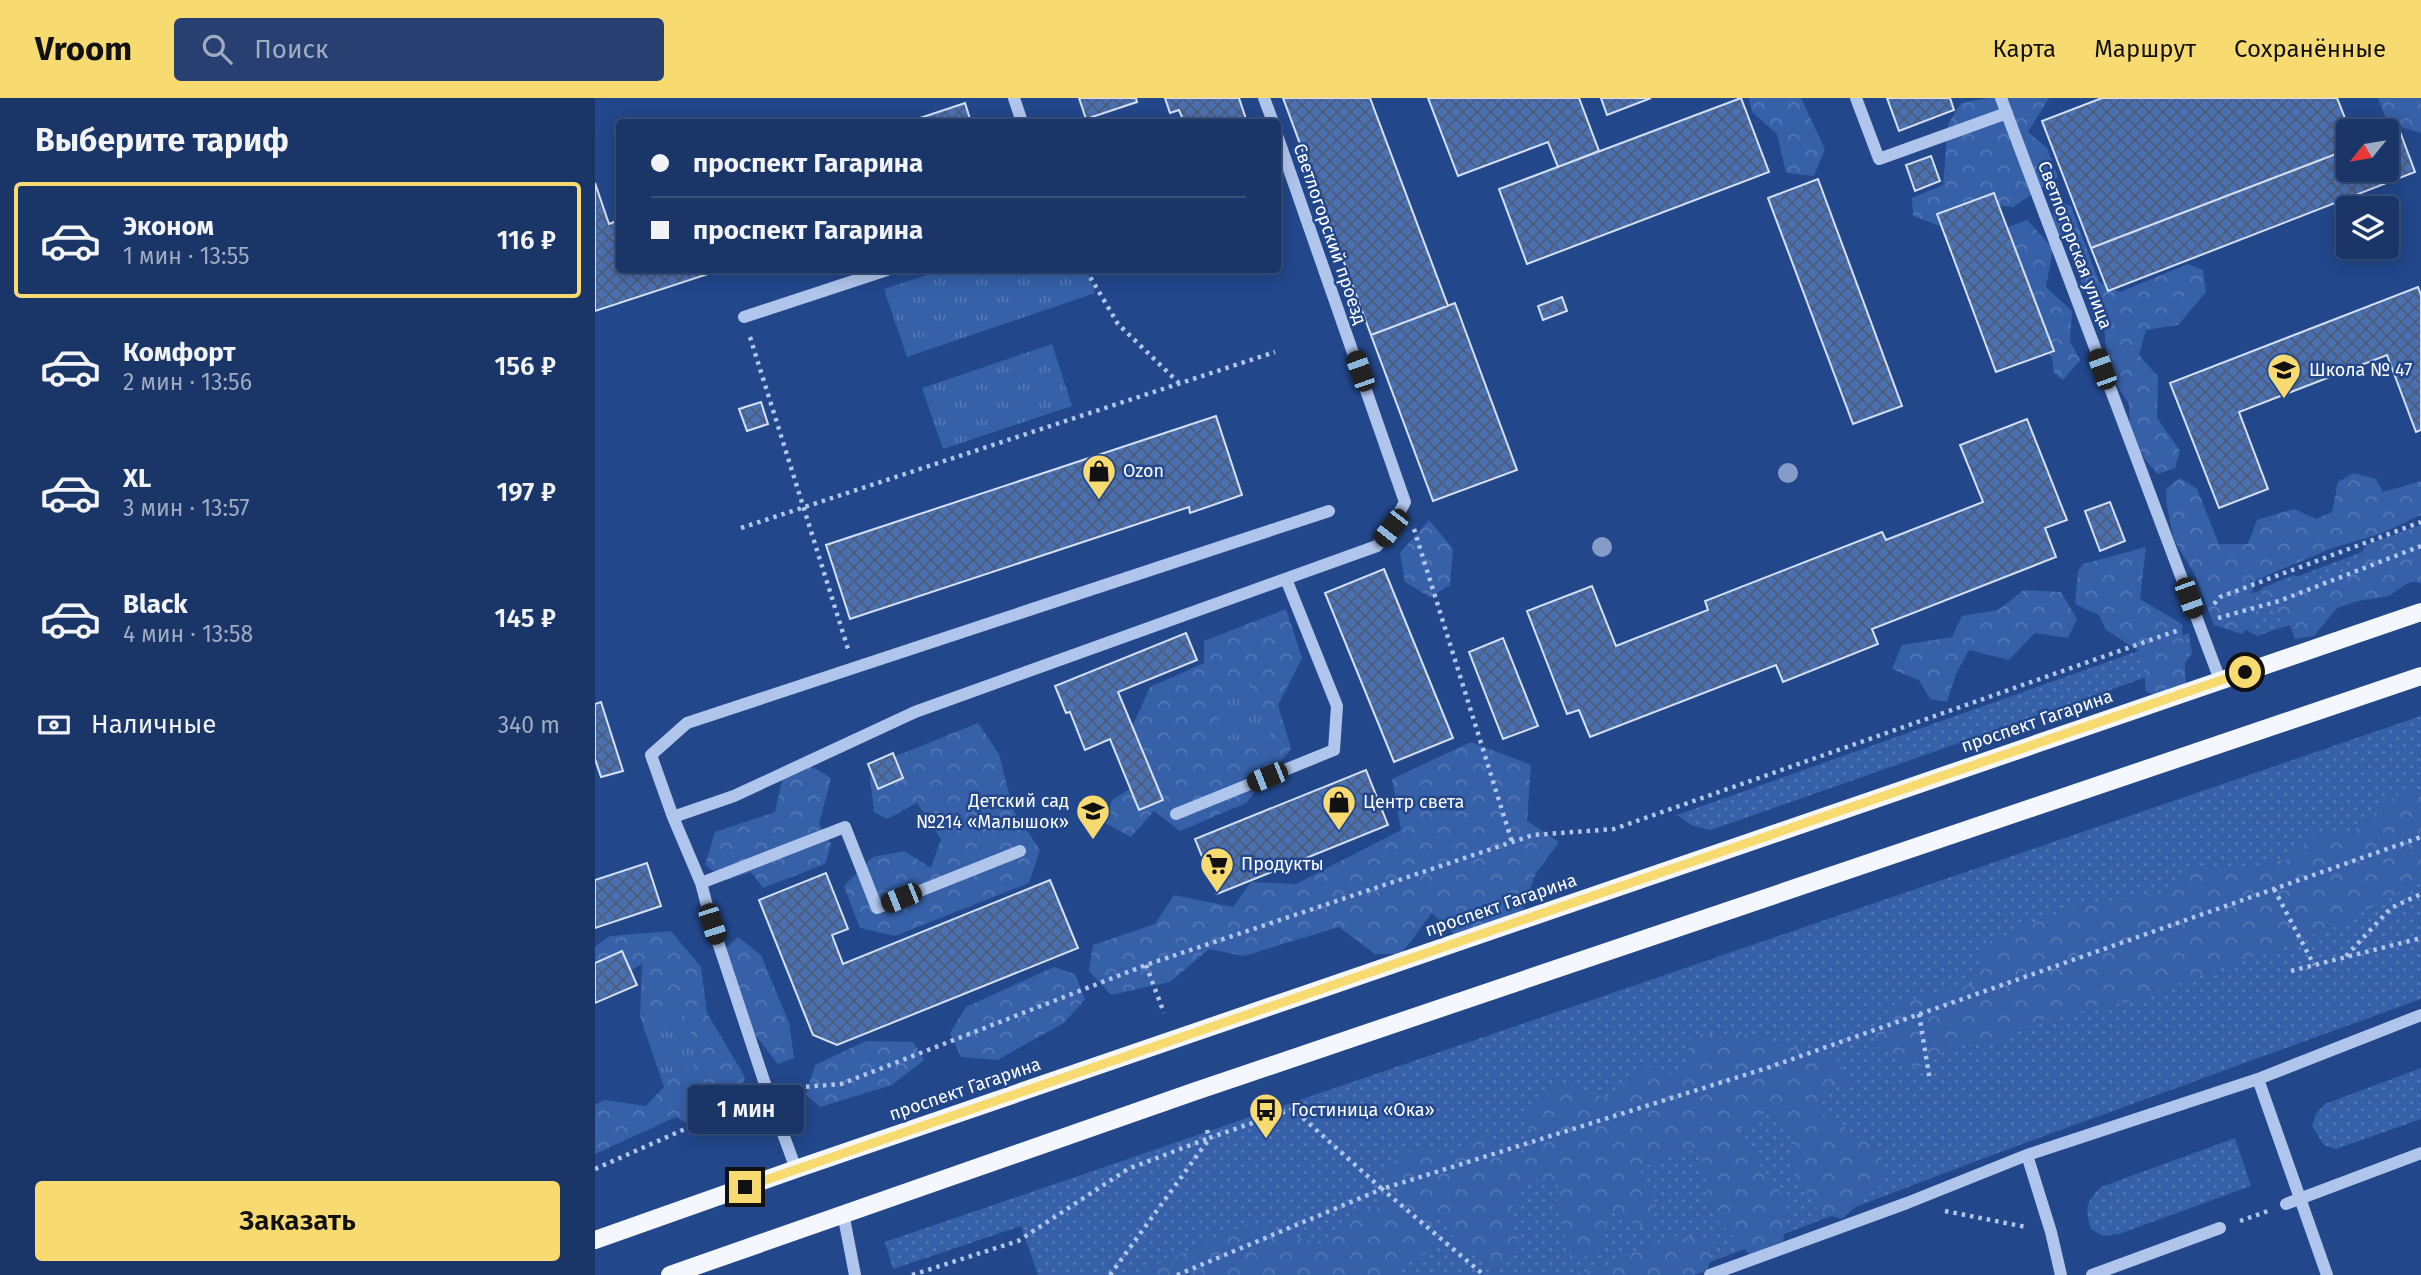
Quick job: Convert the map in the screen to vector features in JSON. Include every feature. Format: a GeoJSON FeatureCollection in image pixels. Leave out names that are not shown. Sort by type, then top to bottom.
{"type":"FeatureCollection","features":[{"type":"Feature","properties":{"kind":"main road","name":"проспект Гагарина"},"geometry":{"type":"LineString","coordinates":[[595,1240],[2421,612]]}},
{"type":"Feature","properties":{"kind":"main road"},"geometry":{"type":"LineString","coordinates":[[670,1275],[1193,1092],[2421,676]]}},
{"type":"Feature","properties":{"kind":"street"},"geometry":{"type":"LineString","coordinates":[[1014,98],[1021,119]]}},
{"type":"Feature","properties":{"kind":"street"},"geometry":{"type":"LineString","coordinates":[[1264,98],[1272,119]]}},
{"type":"Feature","properties":{"kind":"street"},"geometry":{"type":"LineString","coordinates":[[1856,98],[1879,159],[2007,114]]}},
{"type":"Feature","properties":{"kind":"street","name":"Светлогорская улица"},"geometry":{"type":"LineString","coordinates":[[2001,98],[2220,680]]}},
{"type":"Feature","properties":{"kind":"street","name":"Светлогорский проезд"},"geometry":{"type":"LineString","coordinates":[[1281,146],[1405,502]]}},
{"type":"Feature","properties":{"kind":"street"},"geometry":{"type":"LineString","coordinates":[[744,317],[878,273]]}},
{"type":"Feature","properties":{"kind":"street"},"geometry":{"type":"LineString","coordinates":[[673,817],[734,796],[915,712],[1377,546],[1391,528],[1405,502]]}},
{"type":"Feature","properties":{"kind":"street"},"geometry":{"type":"LineString","coordinates":[[796,1169],[768,1093],[701,883],[651,755],[687,723],[1329,511]]}},
{"type":"Feature","properties":{"kind":"street"},"geometry":{"type":"LineString","coordinates":[[1176,814],[1334,750],[1337,706],[1286,579]]}},
{"type":"Feature","properties":{"kind":"street"},"geometry":{"type":"LineString","coordinates":[[701,883],[845,827],[877,908],[1020,851]]}},
{"type":"Feature","properties":{"kind":"street"},"geometry":{"type":"LineString","coordinates":[[1710,1275],[1907,1203],[2027,1155],[2258,1079],[2421,1015]]}},
{"type":"Feature","properties":{"kind":"street"},"geometry":{"type":"LineString","coordinates":[[2258,1079],[2327,1275]]}},
{"type":"Feature","properties":{"kind":"street"},"geometry":{"type":"LineString","coordinates":[[2286,1204],[2421,1153]]}},
{"type":"Feature","properties":{"kind":"street"},"geometry":{"type":"LineString","coordinates":[[2027,1155],[2051,1232],[2061,1275]]}},
{"type":"Feature","properties":{"kind":"street"},"geometry":{"type":"LineString","coordinates":[[843,1213],[855,1275]]}},
{"type":"Feature","properties":{"kind":"street"},"geometry":{"type":"LineString","coordinates":[[2092,1275],[2220,1228]]}},
{"type":"Feature","properties":{"kind":"path"},"geometry":{"type":"LineString","coordinates":[[1088,273],[1118,324],[1179,383]]}},
{"type":"Feature","properties":{"kind":"path"},"geometry":{"type":"LineString","coordinates":[[744,317],[853,667]]}},
{"type":"Feature","properties":{"kind":"path"},"geometry":{"type":"LineString","coordinates":[[741,528],[1275,352]]}},
{"type":"Feature","properties":{"kind":"path"},"geometry":{"type":"LineString","coordinates":[[1405,502],[1512,842]]}},
{"type":"Feature","properties":{"kind":"path"},"geometry":{"type":"LineString","coordinates":[[2198,624],[2220,597],[2421,522]]}},
{"type":"Feature","properties":{"kind":"path"},"geometry":{"type":"LineString","coordinates":[[595,1168],[780,1088],[841,1084],[1146,965],[1533,835],[1614,829],[2198,624],[2279,601],[2421,546]]}},
{"type":"Feature","properties":{"kind":"path"},"geometry":{"type":"LineString","coordinates":[[1177,1275],[1383,1189],[1766,1068],[2421,836]]}},
{"type":"Feature","properties":{"kind":"path"},"geometry":{"type":"LineString","coordinates":[[2274,889],[2313,965]]}},
{"type":"Feature","properties":{"kind":"path"},"geometry":{"type":"LineString","coordinates":[[2346,957],[2391,908],[2421,894]]}},
{"type":"Feature","properties":{"kind":"path"},"geometry":{"type":"LineString","coordinates":[[2291,971],[2421,938]]}},
{"type":"Feature","properties":{"kind":"path"},"geometry":{"type":"LineString","coordinates":[[1146,965],[1164,1013]]}},
{"type":"Feature","properties":{"kind":"path"},"geometry":{"type":"LineString","coordinates":[[1919,1014],[1930,1081]]}},
{"type":"Feature","properties":{"kind":"path"},"geometry":{"type":"LineString","coordinates":[[912,1275],[1018,1241],[1128,1169],[1293,1109],[1484,1275]]}},
{"type":"Feature","properties":{"kind":"path"},"geometry":{"type":"LineString","coordinates":[[1110,1275],[1209,1138],[1207,1130]]}},
{"type":"Feature","properties":{"kind":"path"},"geometry":{"type":"LineString","coordinates":[[1907,1203],[2051,1232]]}},
{"type":"Feature","properties":{"kind":"path"},"geometry":{"type":"LineString","coordinates":[[2238,1222],[2269,1211]]}},
{"type":"Feature","properties":{"kind":"green space"},"geometry":{"type":"Polygon","coordinates":[[[1749,98],[1801,98],[1825,149],[1814,176],[1786,173],[1777,134],[1752,112],[1749,98]]]}},
{"type":"Feature","properties":{"kind":"green space"},"geometry":{"type":"Polygon","coordinates":[[[1988,98],[2049,98],[2028,132],[2047,148],[2058,177],[2013,207],[1980,204],[1959,233],[1913,216],[1912,198],[1943,185],[1948,124],[1961,103],[1988,98]]]}},
{"type":"Feature","properties":{"kind":"green space"},"geometry":{"type":"Polygon","coordinates":[[[2378,98],[2421,98],[2421,133],[2399,126],[2399,119],[2386,119],[2378,98]]]}},
{"type":"Feature","properties":{"kind":"green space"},"geometry":{"type":"Polygon","coordinates":[[[2054,200],[2071,206],[2099,282],[2120,292],[2188,264],[2203,270],[2206,292],[2178,325],[2146,330],[2139,355],[2158,377],[2157,418],[2180,451],[2175,468],[2158,474],[2146,461],[2130,432],[2129,404],[2108,370],[2104,326],[2081,282],[2076,255],[2053,227],[2054,200]]]}},
{"type":"Feature","properties":{"kind":"green space"},"geometry":{"type":"Polygon","coordinates":[[[2027,220],[2053,248],[2046,287],[2072,311],[2070,341],[2080,360],[2063,380],[2054,373],[2052,357],[2030,340],[2006,228],[2027,220]]]}},
{"type":"Feature","properties":{"kind":"green space"},"geometry":{"type":"Polygon","coordinates":[[[933,273],[1088,273],[1095,293],[907,357],[884,289],[933,273]]]}},
{"type":"Feature","properties":{"kind":"green space"},"geometry":{"type":"Polygon","coordinates":[[[1052,344],[1072,406],[943,449],[922,388],[1052,344]]]}},
{"type":"Feature","properties":{"kind":"green space"},"geometry":{"type":"Polygon","coordinates":[[[2354,473],[2376,479],[2383,492],[2421,481],[2421,515],[2380,534],[2333,548],[2256,580],[2251,595],[2256,620],[2242,634],[2214,625],[2195,575],[2174,540],[2166,489],[2180,478],[2197,489],[2219,544],[2248,544],[2257,520],[2294,509],[2316,519],[2332,512],[2338,482],[2354,473]]]}},
{"type":"Feature","properties":{"kind":"green space"},"geometry":{"type":"Polygon","coordinates":[[[1429,520],[1453,549],[1450,585],[1430,597],[1405,582],[1400,553],[1429,520]]]}},
{"type":"Feature","properties":{"kind":"green space"},"geometry":{"type":"Polygon","coordinates":[[[2421,525],[2421,583],[2410,581],[2389,596],[2340,604],[2314,636],[2295,639],[2288,619],[2264,608],[2262,588],[2294,575],[2311,584],[2352,570],[2366,545],[2421,525]]]}},
{"type":"Feature","properties":{"kind":"green space"},"geometry":{"type":"Polygon","coordinates":[[[2421,530],[2421,579],[2257,636],[2233,622],[2224,604],[2421,530]]]}},
{"type":"Feature","properties":{"kind":"green space"},"geometry":{"type":"Polygon","coordinates":[[[2146,547],[2140,599],[2182,624],[2186,683],[2161,699],[2146,691],[2142,653],[2106,630],[2099,615],[2075,604],[2078,571],[2083,564],[2146,547]]]}},
{"type":"Feature","properties":{"kind":"green space"},"geometry":{"type":"Polygon","coordinates":[[[2024,590],[2061,592],[2077,619],[2068,638],[2035,633],[2009,660],[1969,650],[1956,674],[1947,702],[1930,699],[1919,680],[1892,669],[1902,645],[1952,637],[1962,616],[1998,610],[2024,590]]]}},
{"type":"Feature","properties":{"kind":"green space"},"geometry":{"type":"Polygon","coordinates":[[[1286,609],[1302,658],[1278,705],[1291,749],[1246,803],[1180,831],[1154,811],[1131,837],[1105,823],[1112,800],[1139,783],[1123,747],[1150,687],[1204,663],[1204,641],[1286,609]]]}},
{"type":"Feature","properties":{"kind":"green space"},"geometry":{"type":"Polygon","coordinates":[[[2189,633],[2192,654],[2184,664],[1711,830],[1691,825],[1677,815],[2189,633]]]}},
{"type":"Feature","properties":{"kind":"green space"},"geometry":{"type":"Polygon","coordinates":[[[1249,682],[1272,736],[1231,752],[1208,699],[1249,682]]]}},
{"type":"Feature","properties":{"kind":"green space"},"geometry":{"type":"Polygon","coordinates":[[[2421,716],[2421,999],[2003,1151],[1676,1275],[1038,1275],[1021,1226],[893,1269],[885,1242],[2421,716]]]}},
{"type":"Feature","properties":{"kind":"green space"},"geometry":{"type":"Polygon","coordinates":[[[978,723],[999,754],[1013,810],[1040,850],[1029,883],[895,936],[860,928],[844,886],[873,857],[904,851],[931,868],[941,839],[917,803],[887,819],[874,812],[869,767],[978,723]]]}},
{"type":"Feature","properties":{"kind":"green space"},"geometry":{"type":"Polygon","coordinates":[[[1471,742],[1531,765],[1527,821],[1559,842],[1536,873],[1520,917],[1462,942],[1432,913],[1401,954],[1375,954],[1339,927],[1244,956],[1209,949],[1170,982],[1111,995],[1089,971],[1093,945],[1155,924],[1174,895],[1233,907],[1251,882],[1296,884],[1401,830],[1392,779],[1471,742]]]}},
{"type":"Feature","properties":{"kind":"green space"},"geometry":{"type":"Polygon","coordinates":[[[811,766],[831,778],[819,824],[831,844],[825,864],[763,888],[751,872],[727,880],[705,865],[715,832],[775,812],[782,780],[811,766]]]}},
{"type":"Feature","properties":{"kind":"green space"},"geometry":{"type":"Polygon","coordinates":[[[2407,787],[2421,792],[2421,880],[2338,926],[2131,1001],[2034,1022],[2002,1042],[1961,1040],[1917,1069],[1872,1043],[1890,1006],[1973,984],[1984,944],[2078,905],[2165,893],[2190,864],[2243,872],[2267,861],[2288,860],[2311,836],[2352,832],[2407,787]]]}},
{"type":"Feature","properties":{"kind":"green space"},"geometry":{"type":"Polygon","coordinates":[[[671,931],[701,967],[707,1013],[745,1077],[735,1115],[698,1130],[676,1117],[595,1154],[595,1105],[604,1100],[646,1106],[664,1087],[640,1016],[642,964],[595,988],[595,947],[610,936],[671,931]]]}},
{"type":"Feature","properties":{"kind":"green space"},"geometry":{"type":"Polygon","coordinates":[[[738,937],[761,955],[789,1023],[794,1058],[778,1064],[752,1031],[725,949],[738,937]]]}},
{"type":"Feature","properties":{"kind":"green space"},"geometry":{"type":"Polygon","coordinates":[[[1054,967],[1075,974],[1085,999],[1064,1023],[997,1060],[961,1057],[950,1033],[966,1007],[1054,967]]]}},
{"type":"Feature","properties":{"kind":"green space"},"geometry":{"type":"Polygon","coordinates":[[[682,1012],[702,1062],[663,1077],[643,1027],[682,1012]]]}},
{"type":"Feature","properties":{"kind":"green space"},"geometry":{"type":"Polygon","coordinates":[[[1692,1034],[1765,1034],[1780,1046],[1834,1054],[1848,1080],[1812,1105],[1876,1149],[1885,1181],[1842,1219],[1819,1212],[1793,1171],[1791,1132],[1768,1111],[1735,1132],[1788,1203],[1783,1241],[1750,1255],[1712,1214],[1699,1148],[1639,1168],[1656,1204],[1652,1232],[1609,1211],[1603,1249],[1572,1262],[1557,1210],[1558,1182],[1529,1179],[1509,1213],[1521,1249],[1502,1269],[1462,1250],[1435,1211],[1432,1250],[1400,1267],[1397,1275],[1146,1275],[1151,1267],[1248,1224],[1326,1245],[1364,1211],[1388,1205],[1388,1165],[1418,1147],[1456,1155],[1476,1134],[1522,1155],[1539,1148],[1525,1118],[1557,1084],[1615,1100],[1629,1074],[1652,1066],[1681,1080],[1692,1034]]]}},
{"type":"Feature","properties":{"kind":"green space"},"geometry":{"type":"Polygon","coordinates":[[[866,1041],[913,1042],[924,1060],[892,1085],[820,1107],[806,1095],[815,1065],[866,1041]]]}},
{"type":"Feature","properties":{"kind":"green space"},"geometry":{"type":"Polygon","coordinates":[[[2421,1068],[2421,1119],[2336,1149],[2324,1145],[2312,1126],[2316,1114],[2325,1104],[2421,1068]]]}},
{"type":"Feature","properties":{"kind":"green space"},"geometry":{"type":"Polygon","coordinates":[[[2235,1138],[2251,1186],[2119,1234],[2103,1236],[2091,1229],[2088,1206],[2101,1187],[2235,1138]]]}},
{"type":"Feature","properties":{"kind":"green space"},"geometry":{"type":"Polygon","coordinates":[[[1668,1235],[1713,1240],[1708,1270],[1694,1275],[1563,1275],[1601,1269],[1668,1235]]]}},
{"type":"Feature","properties":{"kind":"building"},"geometry":{"type":"Polygon","coordinates":[[[1079,98],[1136,98],[1137,102],[1086,119],[1079,98]]]}},
{"type":"Feature","properties":{"kind":"building"},"geometry":{"type":"Polygon","coordinates":[[[1165,98],[1239,98],[1246,119],[1183,119],[1179,110],[1170,113],[1165,98]]]}},
{"type":"Feature","properties":{"kind":"building"},"geometry":{"type":"Polygon","coordinates":[[[1283,98],[1370,98],[1448,306],[1371,335],[1283,98]]]}},
{"type":"Feature","properties":{"kind":"building"},"geometry":{"type":"Polygon","coordinates":[[[1428,98],[1579,98],[1599,151],[1558,167],[1548,142],[1458,176],[1428,98]]]}},
{"type":"Feature","properties":{"kind":"building"},"geometry":{"type":"Polygon","coordinates":[[[1601,98],[1651,98],[1607,115],[1601,98]]]}},
{"type":"Feature","properties":{"kind":"building"},"geometry":{"type":"Polygon","coordinates":[[[1741,98],[1769,172],[1527,264],[1499,189],[1741,98]]]}},
{"type":"Feature","properties":{"kind":"building"},"geometry":{"type":"Polygon","coordinates":[[[1887,98],[1950,98],[1954,110],[1899,131],[1887,98]]]}},
{"type":"Feature","properties":{"kind":"building"},"geometry":{"type":"Polygon","coordinates":[[[2102,98],[2337,98],[2345,119],[2336,119],[2336,154],[2091,248],[2042,121],[2102,98]]]}},
{"type":"Feature","properties":{"kind":"building"},"geometry":{"type":"Polygon","coordinates":[[[965,103],[970,119],[917,119],[965,103]]]}},
{"type":"Feature","properties":{"kind":"building"},"geometry":{"type":"Polygon","coordinates":[[[2399,129],[2415,172],[2399,178],[2399,129]]]}},
{"type":"Feature","properties":{"kind":"building"},"geometry":{"type":"Polygon","coordinates":[[[2336,154],[2336,182],[2389,182],[2353,196],[2336,196],[2336,203],[2108,291],[2091,248],[2336,154]]]}},
{"type":"Feature","properties":{"kind":"building"},"geometry":{"type":"Polygon","coordinates":[[[1931,156],[1940,181],[1915,191],[1906,165],[1931,156]]]}},
{"type":"Feature","properties":{"kind":"building"},"geometry":{"type":"Polygon","coordinates":[[[1818,179],[1902,406],[1853,424],[1768,198],[1818,179]]]}},
{"type":"Feature","properties":{"kind":"building"},"geometry":{"type":"Polygon","coordinates":[[[595,183],[609,224],[616,221],[616,273],[711,273],[595,311],[595,183]]]}},
{"type":"Feature","properties":{"kind":"building"},"geometry":{"type":"Polygon","coordinates":[[[1994,193],[2054,351],[1996,372],[1937,214],[1994,193]]]}},
{"type":"Feature","properties":{"kind":"building"},"geometry":{"type":"Polygon","coordinates":[[[2418,287],[2421,295],[2421,430],[2416,432],[2387,355],[2239,412],[2268,489],[2219,508],[2170,383],[2418,287]]]}},
{"type":"Feature","properties":{"kind":"building"},"geometry":{"type":"Polygon","coordinates":[[[1562,297],[1567,311],[1543,320],[1538,306],[1562,297]]]}},
{"type":"Feature","properties":{"kind":"building"},"geometry":{"type":"Polygon","coordinates":[[[1455,303],[1517,470],[1433,501],[1371,335],[1455,303]]]}},
{"type":"Feature","properties":{"kind":"building"},"geometry":{"type":"Polygon","coordinates":[[[761,402],[768,424],[747,431],[739,409],[761,402]]]}},
{"type":"Feature","properties":{"kind":"building"},"geometry":{"type":"Polygon","coordinates":[[[1216,416],[1242,495],[1190,513],[1189,507],[850,619],[826,545],[1216,416]]]}},
{"type":"Feature","properties":{"kind":"building"},"geometry":{"type":"Polygon","coordinates":[[[2027,419],[2067,520],[2045,528],[2056,557],[1872,629],[1878,644],[1783,682],[1776,665],[1590,737],[1579,710],[1567,714],[1527,611],[1592,586],[1616,646],[1708,610],[1705,601],[1882,532],[1886,540],[1983,502],[1960,445],[2027,419]]]}},
{"type":"Feature","properties":{"kind":"building"},"geometry":{"type":"Polygon","coordinates":[[[2110,502],[2125,541],[2100,551],[2085,511],[2110,502]]]}},
{"type":"Feature","properties":{"kind":"building"},"geometry":{"type":"Polygon","coordinates":[[[1384,569],[1453,738],[1394,762],[1325,593],[1384,569]]]}},
{"type":"Feature","properties":{"kind":"building"},"geometry":{"type":"Polygon","coordinates":[[[1186,633],[1197,660],[1118,692],[1163,800],[1139,810],[1110,739],[1085,750],[1070,712],[1066,713],[1055,686],[1186,633]]]}},
{"type":"Feature","properties":{"kind":"building"},"geometry":{"type":"Polygon","coordinates":[[[1503,638],[1538,726],[1503,739],[1469,652],[1503,638]]]}},
{"type":"Feature","properties":{"kind":"building"},"geometry":{"type":"Polygon","coordinates":[[[601,702],[623,771],[601,777],[595,759],[595,704],[601,702]]]}},
{"type":"Feature","properties":{"kind":"building"},"geometry":{"type":"Polygon","coordinates":[[[893,753],[903,778],[878,789],[868,764],[893,753]]]}},
{"type":"Feature","properties":{"kind":"building"},"geometry":{"type":"Polygon","coordinates":[[[1366,770],[1388,825],[1217,894],[1195,839],[1366,770]]]}},
{"type":"Feature","properties":{"kind":"building"},"geometry":{"type":"Polygon","coordinates":[[[647,863],[661,906],[595,928],[595,880],[647,863]]]}},
{"type":"Feature","properties":{"kind":"building"},"geometry":{"type":"Polygon","coordinates":[[[826,873],[848,929],[832,935],[843,964],[1050,880],[1078,948],[837,1045],[813,1035],[759,900],[826,873]]]}},
{"type":"Feature","properties":{"kind":"building"},"geometry":{"type":"Polygon","coordinates":[[[622,951],[637,985],[595,1003],[595,963],[622,951]]]}},
{"type":"Feature","properties":{"kind":"place","name":"Школа № 47"},"geometry":{"type":"Point","coordinates":[2284,400]}},
{"type":"Feature","properties":{"kind":"place","name":"Ozon"},"geometry":{"type":"Point","coordinates":[1099,501]}},
{"type":"Feature","properties":{"kind":"place","name":"Центр света"},"geometry":{"type":"Point","coordinates":[1339,832]}},
{"type":"Feature","properties":{"kind":"place","name":"Детский сад №214 «Малышок»"},"geometry":{"type":"Point","coordinates":[1093,841]}},
{"type":"Feature","properties":{"kind":"place","name":"Продукты"},"geometry":{"type":"Point","coordinates":[1217,894]}},
{"type":"Feature","properties":{"kind":"place","name":"Гостиница «Ока»"},"geometry":{"type":"Point","coordinates":[1266,1140]}},
{"type":"Feature","properties":{"kind":"route"},"geometry":{"type":"LineString","coordinates":[[745,1187],[2245,672]]}}]}
